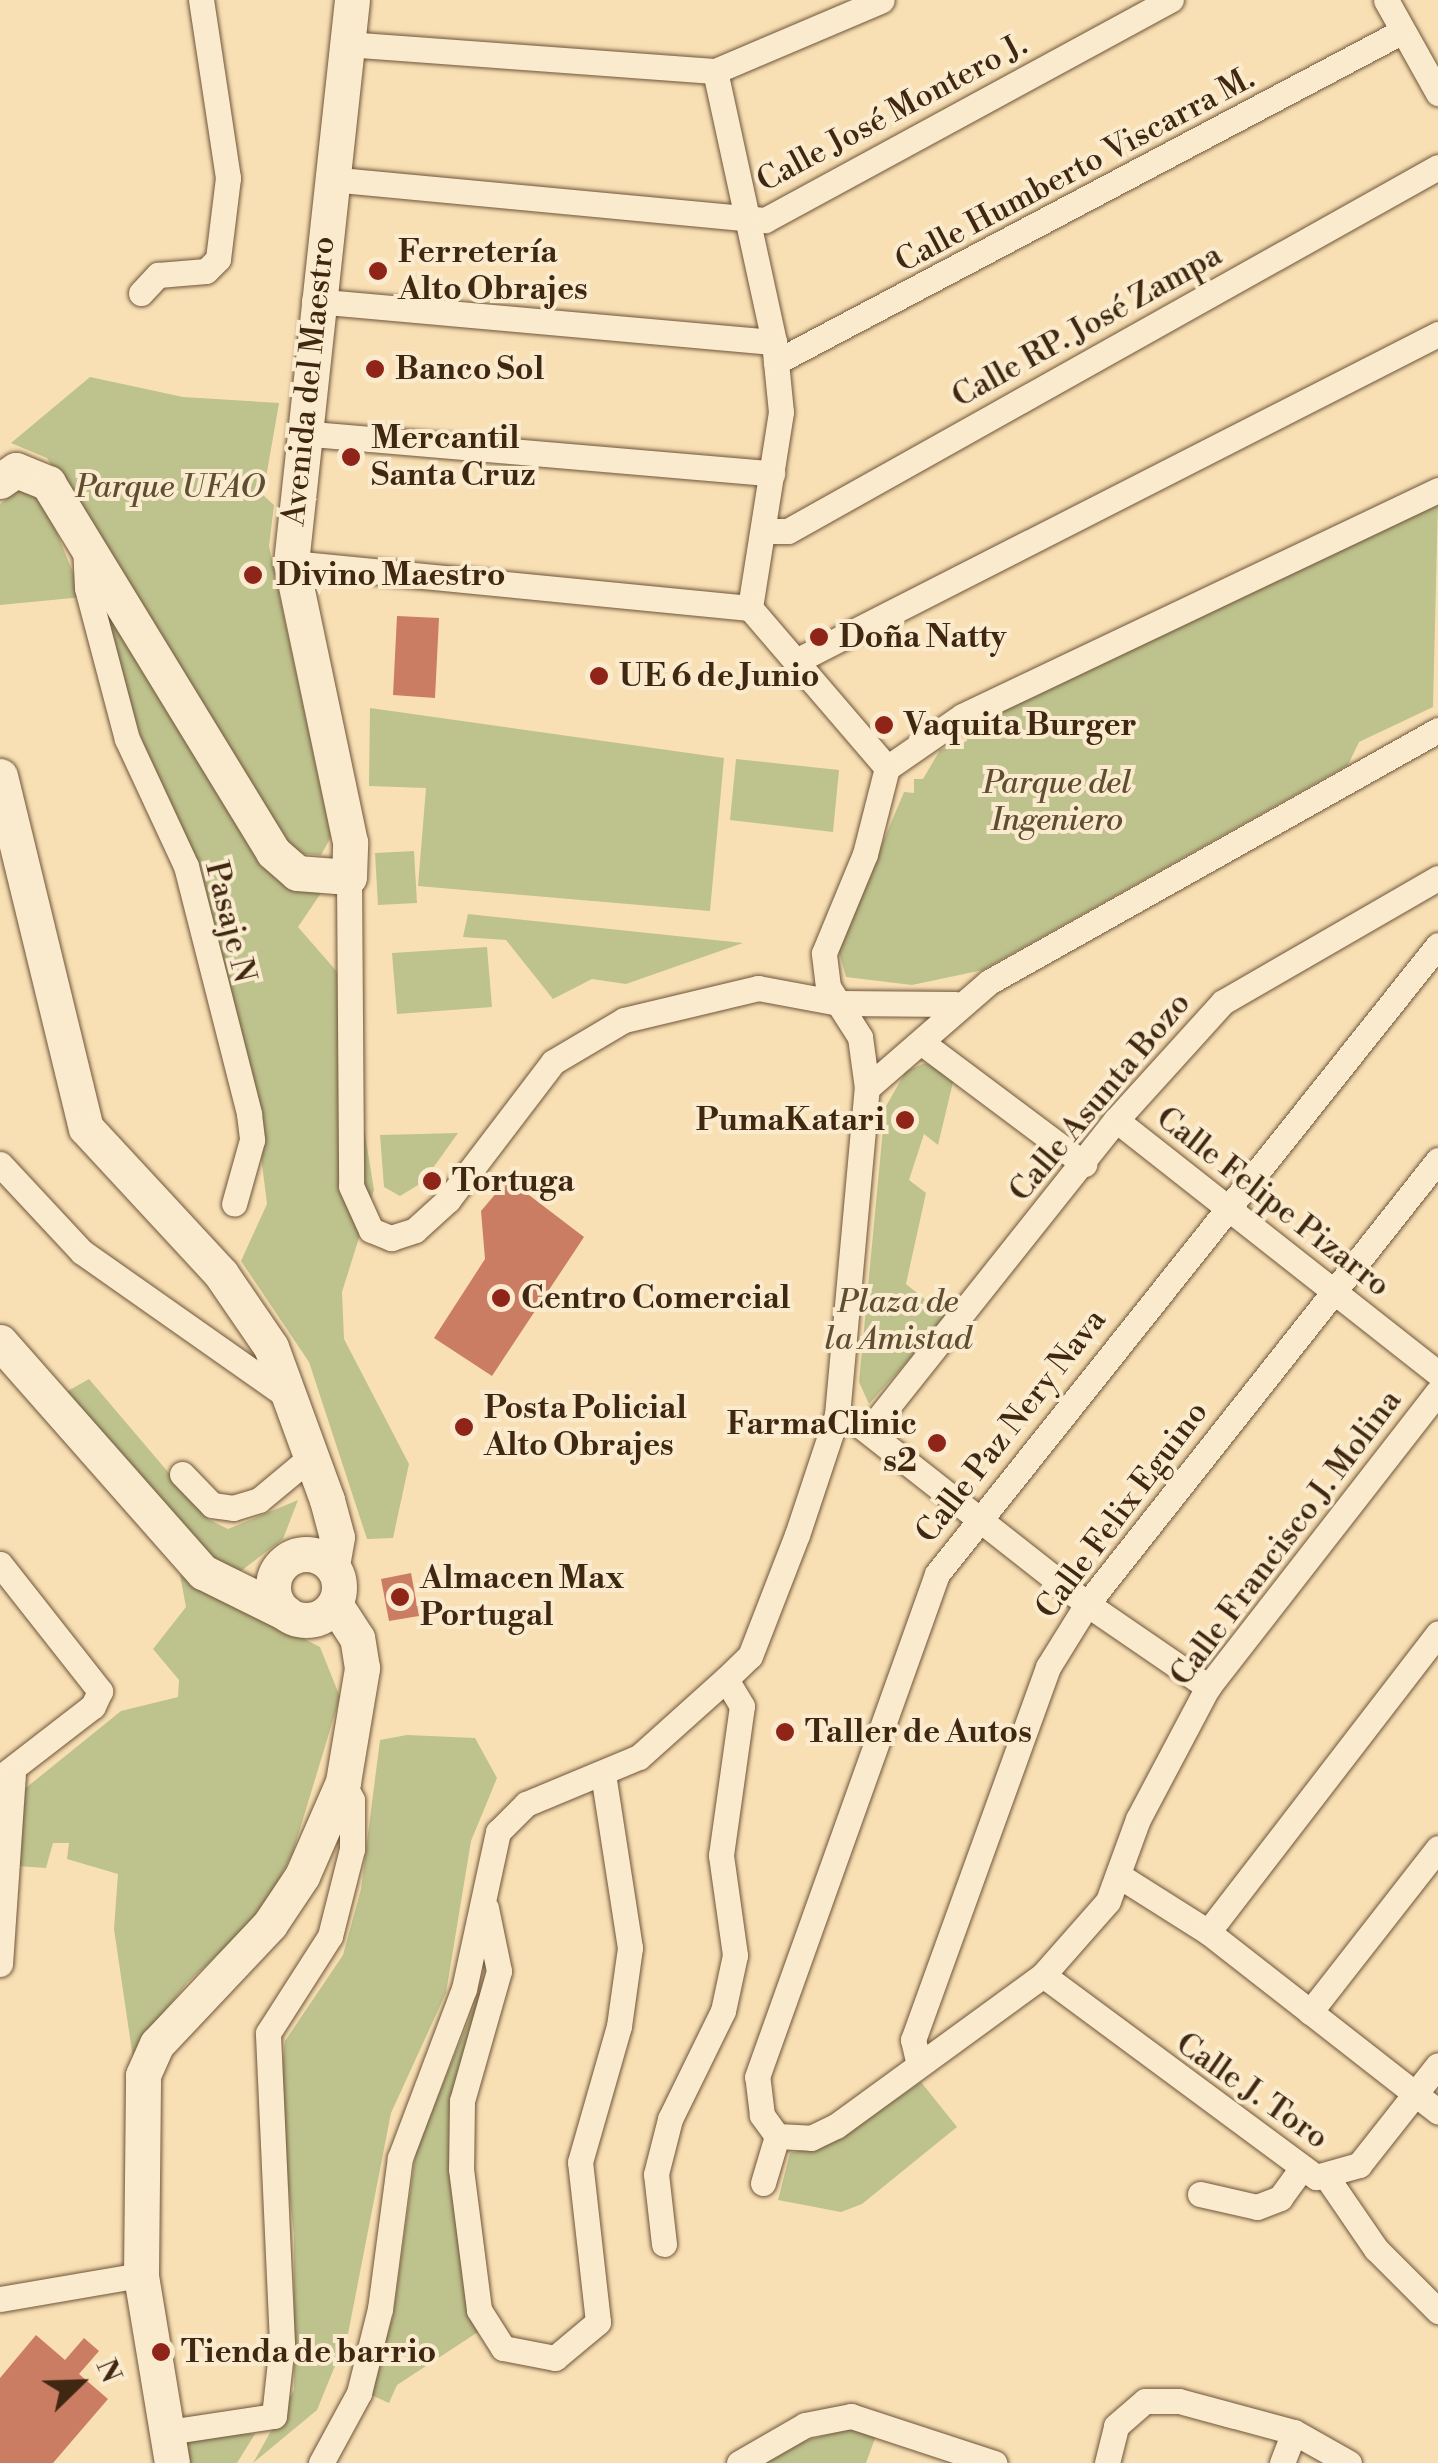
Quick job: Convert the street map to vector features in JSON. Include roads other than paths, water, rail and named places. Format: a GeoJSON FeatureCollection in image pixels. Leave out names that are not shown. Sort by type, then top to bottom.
{"type":"FeatureCollection","features":[{"type":"Feature","properties":{"kind":"main road","name":"Avenida del Maestro"},"geometry":{"type":"LineString","coordinates":[[349,878],[350,842],[292,563],[314,301],[352,0]]}},
{"type":"Feature","properties":{"kind":"main road"},"geometry":{"type":"LineString","coordinates":[[0,481],[16,470],[48,483],[273,852],[297,873],[349,878]]}},
{"type":"Feature","properties":{"kind":"main road"},"geometry":{"type":"LineString","coordinates":[[0,776],[86,1128],[221,1274],[298,1406],[337,1537],[332,1566],[339,1584],[310,1612]]}},
{"type":"Feature","properties":{"kind":"main road"},"geometry":{"type":"LineString","coordinates":[[0,1342],[203,1572],[310,1612]]}},
{"type":"Feature","properties":{"kind":"main road"},"geometry":{"type":"LineString","coordinates":[[170,2448],[141,2275],[143,2075],[157,2044],[270,1924],[302,1876],[343,1782],[359,1695],[357,1638],[274,1594],[317,1472]]}},
{"type":"Feature","properties":{"kind":"main road"},"geometry":{"type":"LineString","coordinates":[[203,1572],[253,1578],[312,1554],[332,1566]]}},
{"type":"Feature","properties":{"kind":"street"},"geometry":{"type":"LineString","coordinates":[[141,294],[158,275],[206,271],[218,259],[228,178],[202,0]]}},
{"type":"Feature","properties":{"kind":"street"},"geometry":{"type":"LineString","coordinates":[[345,44],[715,71],[882,0]]}},
{"type":"Feature","properties":{"kind":"street","name":"Calle José Montero J."},"geometry":{"type":"LineString","coordinates":[[330,178],[748,222],[785,214],[1172,0]]}},
{"type":"Feature","properties":{"kind":"street"},"geometry":{"type":"LineString","coordinates":[[1386,0],[1438,93]]}},
{"type":"Feature","properties":{"kind":"street","name":"Calle Humberto Viscarra M."},"geometry":{"type":"LineString","coordinates":[[775,352],[1403,31]]}},
{"type":"Feature","properties":{"kind":"street"},"geometry":{"type":"LineString","coordinates":[[715,71],[775,352],[780,412],[750,608],[796,670],[887,768]]}},
{"type":"Feature","properties":{"kind":"street","name":"Calle RP. José Zampa"},"geometry":{"type":"LineString","coordinates":[[764,531],[788,531],[1438,167]]}},
{"type":"Feature","properties":{"kind":"street"},"geometry":{"type":"LineString","coordinates":[[314,301],[775,352]]}},
{"type":"Feature","properties":{"kind":"street"},"geometry":{"type":"LineString","coordinates":[[796,670],[806,656],[1438,334]]}},
{"type":"Feature","properties":{"kind":"street"},"geometry":{"type":"LineString","coordinates":[[301,433],[772,474]]}},
{"type":"Feature","properties":{"kind":"street"},"geometry":{"type":"LineString","coordinates":[[321,2463],[359,2392],[380,2310],[400,2158],[464,1990],[498,1832],[510,1816],[639,1756],[750,1656],[837,1415],[867,1088],[860,1037],[822,969],[824,953],[865,854],[887,768],[962,716],[1438,490]]}},
{"type":"Feature","properties":{"kind":"street","name":"Pasaje N"},"geometry":{"type":"LineString","coordinates":[[85,545],[87,588],[126,739],[186,866],[249,1114],[252,1140],[234,1204]]}},
{"type":"Feature","properties":{"kind":"street"},"geometry":{"type":"LineString","coordinates":[[292,563],[750,608]]}},
{"type":"Feature","properties":{"kind":"street"},"geometry":{"type":"LineString","coordinates":[[867,1088],[922,1042],[956,1004],[1438,730]]}},
{"type":"Feature","properties":{"kind":"street"},"geometry":{"type":"LineString","coordinates":[[349,878],[346,1132],[356,1206],[382,1236],[404,1236],[430,1218],[506,1117],[578,1042],[718,994],[758,988],[839,1003],[956,1004]]}},
{"type":"Feature","properties":{"kind":"street","name":"Calle Asunta Bozo"},"geometry":{"type":"LineString","coordinates":[[870,1429],[1116,1120],[1223,1002],[1438,878]]}},
{"type":"Feature","properties":{"kind":"street","name":"Calle Paz Nery Nava"},"geometry":{"type":"LineString","coordinates":[[777,2136],[762,2115],[757,2077],[937,1574],[977,1514],[1438,946]]}},
{"type":"Feature","properties":{"kind":"street"},"geometry":{"type":"LineString","coordinates":[[922,1042],[1084,1164]]}},
{"type":"Feature","properties":{"kind":"street","name":"Calle Felipe Pizarro"},"geometry":{"type":"LineString","coordinates":[[1116,1120],[1438,1372]]}},
{"type":"Feature","properties":{"kind":"street","name":"Calle Felix Eguino"},"geometry":{"type":"LineString","coordinates":[[918,2061],[913,2040],[1048,1667],[1087,1604],[1330,1288],[1438,1160]]}},
{"type":"Feature","properties":{"kind":"street"},"geometry":{"type":"LineString","coordinates":[[0,1164],[82,1252],[298,1406]]}},
{"type":"Feature","properties":{"kind":"street","name":"Calle Francisco J. Molina"},"geometry":{"type":"LineString","coordinates":[[777,2136],[811,2138],[836,2126],[918,2061],[1043,1975],[1108,1901],[1208,1687],[1438,1392]]}},
{"type":"Feature","properties":{"kind":"street"},"geometry":{"type":"LineString","coordinates":[[837,1415],[870,1429],[1087,1604],[1208,1687]]}},
{"type":"Feature","properties":{"kind":"street"},"geometry":{"type":"LineString","coordinates":[[182,1474],[212,1505],[233,1508],[317,1472]]}},
{"type":"Feature","properties":{"kind":"street"},"geometry":{"type":"LineString","coordinates":[[0,1564],[100,1691],[93,1706],[4,1771],[0,1964]]}},
{"type":"Feature","properties":{"kind":"street"},"geometry":{"type":"LineString","coordinates":[[1208,1932],[1438,1633]]}},
{"type":"Feature","properties":{"kind":"street"},"geometry":{"type":"LineString","coordinates":[[664,2244],[656,2174],[670,2120],[723,2011],[735,1955],[720,1854],[742,1706],[726,1680]]}},
{"type":"Feature","properties":{"kind":"street"},"geometry":{"type":"LineString","coordinates":[[485,1904],[499,1970],[462,2101],[460,2169],[479,2310],[503,2348],[555,2358],[598,2322],[580,2162],[619,2026],[630,1948],[603,1773]]}},
{"type":"Feature","properties":{"kind":"street"},"geometry":{"type":"LineString","coordinates":[[170,2448],[274,2416],[282,2342],[268,2033],[330,1936],[352,1849],[352,1800],[343,1782]]}},
{"type":"Feature","properties":{"kind":"street"},"geometry":{"type":"LineString","coordinates":[[1310,2012],[1438,1848]]}},
{"type":"Feature","properties":{"kind":"street"},"geometry":{"type":"LineString","coordinates":[[1118,1876],[1208,1932],[1438,2112]]}},
{"type":"Feature","properties":{"kind":"street","name":"Calle J. Toro"},"geometry":{"type":"LineString","coordinates":[[1043,1975],[1300,2170],[1328,2179],[1359,2165],[1438,2065]]}},
{"type":"Feature","properties":{"kind":"street"},"geometry":{"type":"LineString","coordinates":[[763,2183],[777,2136]]}},
{"type":"Feature","properties":{"kind":"street"},"geometry":{"type":"LineString","coordinates":[[1200,2194],[1256,2207],[1280,2198],[1300,2170]]}},
{"type":"Feature","properties":{"kind":"street"},"geometry":{"type":"LineString","coordinates":[[1328,2179],[1376,2248],[1438,2311]]}},
{"type":"Feature","properties":{"kind":"street"},"geometry":{"type":"LineString","coordinates":[[0,2299],[141,2275]]}},
{"type":"Feature","properties":{"kind":"street"},"geometry":{"type":"LineString","coordinates":[[1107,2463],[1116,2426],[1145,2401],[1179,2401],[1294,2432],[1348,2463]]}},
{"type":"Feature","properties":{"kind":"street"},"geometry":{"type":"LineString","coordinates":[[739,2463],[804,2425],[851,2416],[994,2463]]}},
{"type":"Feature","properties":{"kind":"street"},"geometry":{"type":"LineString","coordinates":[[1282,2463],[1294,2432]]}},
{"type":"Feature","properties":{"kind":"place","name":"Ferretería Alto Obrajes"},"geometry":{"type":"Point","coordinates":[378,271]}},
{"type":"Feature","properties":{"kind":"place","name":"Banco Sol"},"geometry":{"type":"Point","coordinates":[375,369]}},
{"type":"Feature","properties":{"kind":"place","name":"Mercantil Santa Cruz"},"geometry":{"type":"Point","coordinates":[351,457]}},
{"type":"Feature","properties":{"kind":"place","name":"Divino Maestro"},"geometry":{"type":"Point","coordinates":[253,575]}},
{"type":"Feature","properties":{"kind":"place","name":"Doña Natty"},"geometry":{"type":"Point","coordinates":[819,637]}},
{"type":"Feature","properties":{"kind":"place","name":"UE 6 de Junio"},"geometry":{"type":"Point","coordinates":[599,676]}},
{"type":"Feature","properties":{"kind":"place","name":"Vaquita Burger"},"geometry":{"type":"Point","coordinates":[884,725]}},
{"type":"Feature","properties":{"kind":"place","name":"PumaKatari"},"geometry":{"type":"Point","coordinates":[905,1120]}},
{"type":"Feature","properties":{"kind":"place","name":"Tortuga"},"geometry":{"type":"Point","coordinates":[432,1181]}},
{"type":"Feature","properties":{"kind":"place","name":"Centro Comercial"},"geometry":{"type":"Point","coordinates":[501,1298]}},
{"type":"Feature","properties":{"kind":"place","name":"Posta Policial Alto Obrajes"},"geometry":{"type":"Point","coordinates":[464,1427]}},
{"type":"Feature","properties":{"kind":"place","name":"FarmaClinic s2"},"geometry":{"type":"Point","coordinates":[937,1443]}},
{"type":"Feature","properties":{"kind":"place","name":"Almacen Max Portugal"},"geometry":{"type":"Point","coordinates":[400,1597]}},
{"type":"Feature","properties":{"kind":"place","name":"Taller de Autos"},"geometry":{"type":"Point","coordinates":[785,1732]}},
{"type":"Feature","properties":{"kind":"place","name":"Tienda de barrio"},"geometry":{"type":"Point","coordinates":[161,2352]}},
{"type":"Feature","properties":{"kind":"park label","name":"Parque UFAO"},"geometry":{"type":"Point","coordinates":[170,487]}},
{"type":"Feature","properties":{"kind":"park label","name":"Parque del Ingeniero"},"geometry":{"type":"Point","coordinates":[1057,802]}},
{"type":"Feature","properties":{"kind":"park label","name":"Plaza de la Amistad"},"geometry":{"type":"Point","coordinates":[898,1322]}}]}
